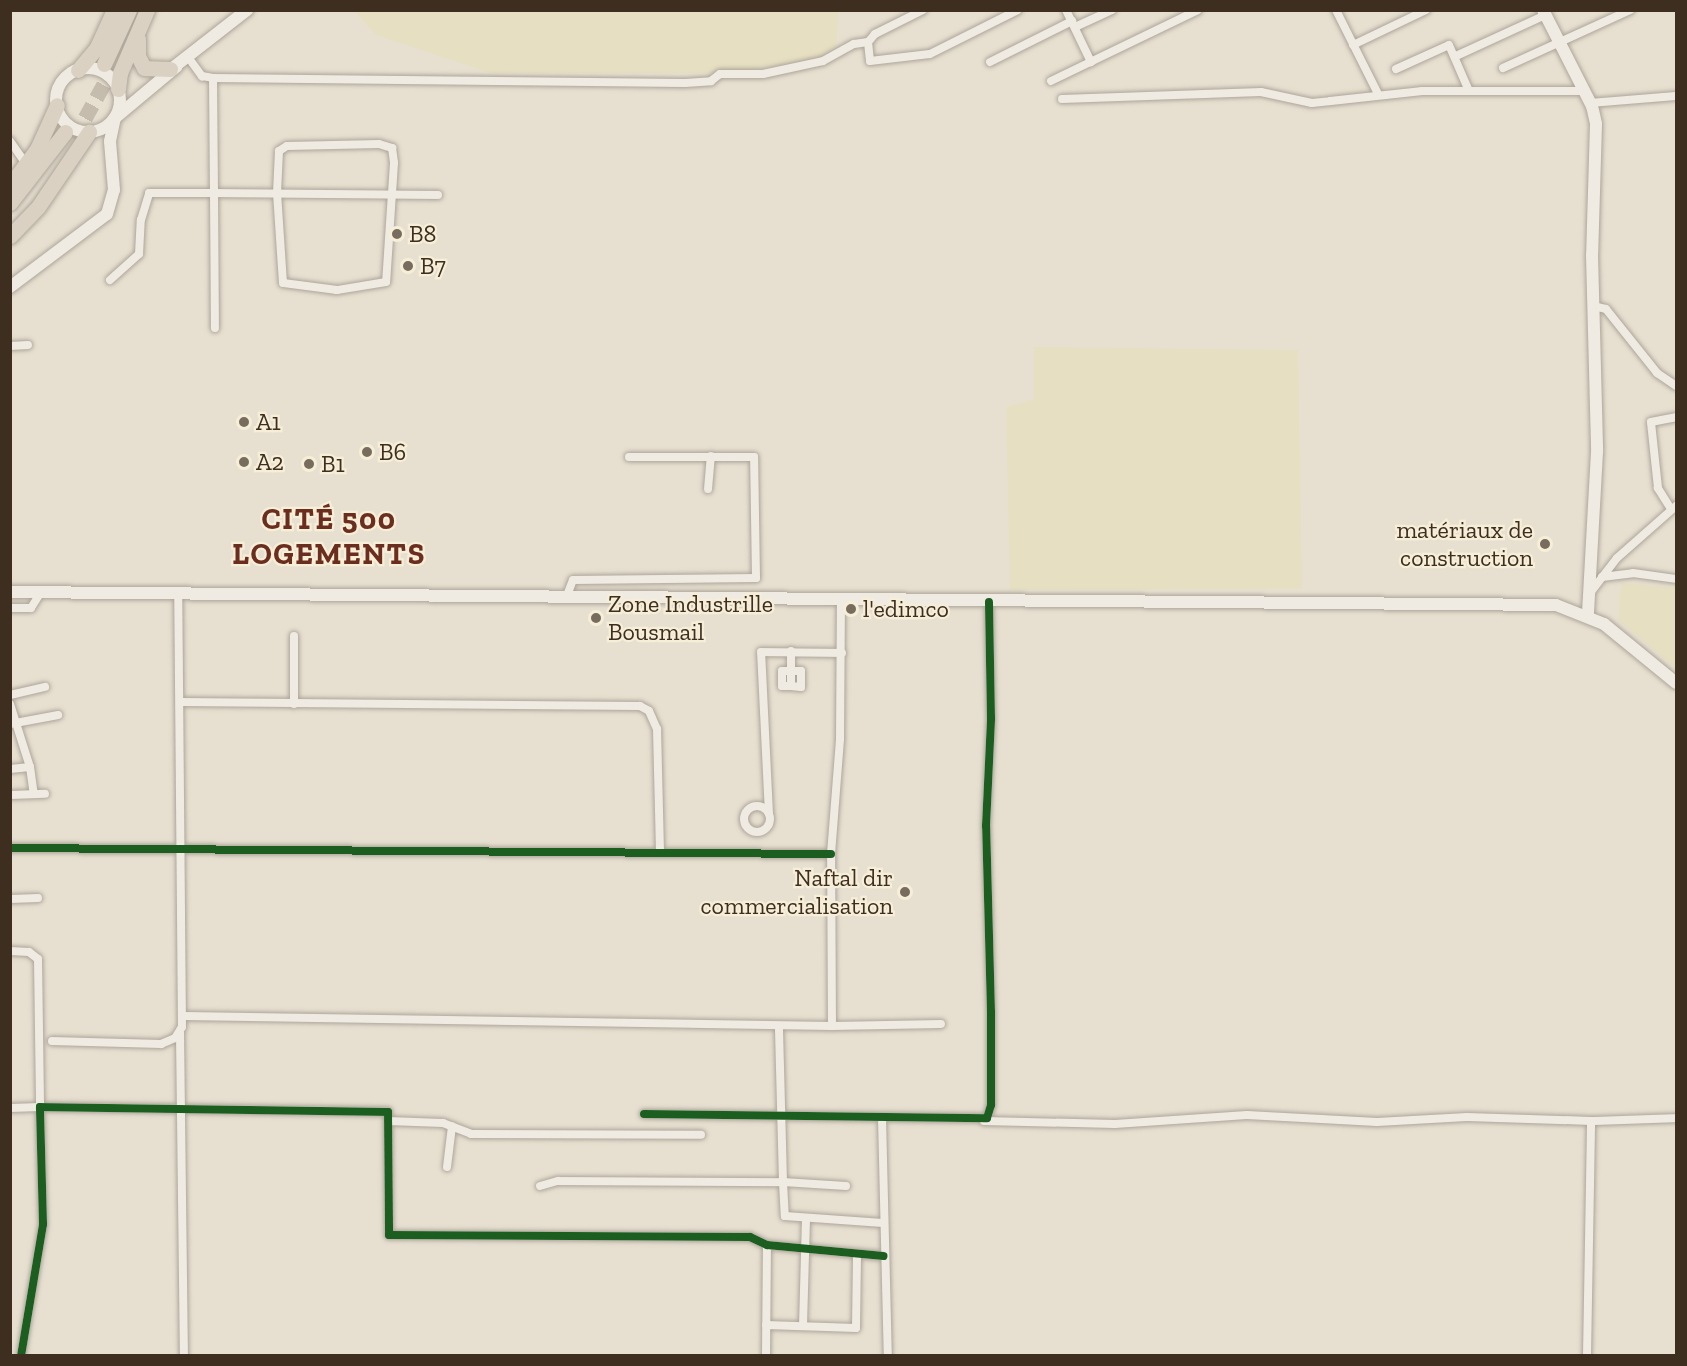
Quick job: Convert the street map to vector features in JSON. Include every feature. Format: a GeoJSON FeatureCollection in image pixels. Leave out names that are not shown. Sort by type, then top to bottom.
{"type":"FeatureCollection","features":[{"type":"Feature","properties":{"kind":"highway"},"geometry":{"type":"LineString","coordinates":[[78,70],[97,47],[114,10]]}},
{"type":"Feature","properties":{"kind":"highway"},"geometry":{"type":"LineString","coordinates":[[129,10],[108,66],[141,10]]}},
{"type":"Feature","properties":{"kind":"highway"},"geometry":{"type":"LineString","coordinates":[[119,92],[120,74],[147,10]]}},
{"type":"Feature","properties":{"kind":"highway"},"geometry":{"type":"LineString","coordinates":[[140,27],[140,62],[150,70],[173,68]]}},
{"type":"Feature","properties":{"kind":"highway"},"geometry":{"type":"LineString","coordinates":[[10,185],[37,149],[57,105]]}},
{"type":"Feature","properties":{"kind":"highway"},"geometry":{"type":"LineString","coordinates":[[10,236],[38,207],[89,132]]}},
{"type":"Feature","properties":{"kind":"highway"},"geometry":{"type":"LineString","coordinates":[[10,202],[70,135],[10,226]]}},
{"type":"Feature","properties":{"kind":"main road"},"geometry":{"type":"LineString","coordinates":[[119,92],[139,92],[247,10]]}},
{"type":"Feature","properties":{"kind":"main road"},"geometry":{"type":"LineString","coordinates":[[1544,13],[1590,103],[1597,148],[1593,306],[1597,452],[1588,615]]}},
{"type":"Feature","properties":{"kind":"main road"},"geometry":{"type":"LineString","coordinates":[[89,132],[104,128],[173,68]]}},
{"type":"Feature","properties":{"kind":"main road"},"geometry":{"type":"LineString","coordinates":[[10,287],[102,221],[110,208],[114,184],[110,141],[119,92],[102,71],[78,70],[59,88],[57,105],[68,125],[89,132],[102,147],[114,184]]}},
{"type":"Feature","properties":{"kind":"main road"},"geometry":{"type":"LineString","coordinates":[[10,592],[841,601],[1556,605],[1588,615],[1677,683]]}},
{"type":"Feature","properties":{"kind":"street"},"geometry":{"type":"LineString","coordinates":[[188,57],[201,76],[213,78],[711,81],[720,74],[763,74],[823,62],[854,44],[868,42],[875,34],[923,10]]}},
{"type":"Feature","properties":{"kind":"street"},"geometry":{"type":"LineString","coordinates":[[868,42],[870,62],[930,54],[1018,10]]}},
{"type":"Feature","properties":{"kind":"street"},"geometry":{"type":"LineString","coordinates":[[1066,10],[1091,62]]}},
{"type":"Feature","properties":{"kind":"street"},"geometry":{"type":"LineString","coordinates":[[990,62],[1073,24],[1112,10]]}},
{"type":"Feature","properties":{"kind":"street"},"geometry":{"type":"LineString","coordinates":[[1051,81],[1198,10]]}},
{"type":"Feature","properties":{"kind":"street"},"geometry":{"type":"LineString","coordinates":[[1336,10],[1378,94]]}},
{"type":"Feature","properties":{"kind":"street"},"geometry":{"type":"LineString","coordinates":[[1353,45],[1426,10]]}},
{"type":"Feature","properties":{"kind":"street"},"geometry":{"type":"LineString","coordinates":[[1503,68],[1630,10]]}},
{"type":"Feature","properties":{"kind":"street"},"geometry":{"type":"LineString","coordinates":[[1456,56],[1544,13]]}},
{"type":"Feature","properties":{"kind":"street"},"geometry":{"type":"LineString","coordinates":[[1396,69],[1449,45],[1456,56],[1469,91]]}},
{"type":"Feature","properties":{"kind":"street"},"geometry":{"type":"LineString","coordinates":[[213,78],[215,328]]}},
{"type":"Feature","properties":{"kind":"street"},"geometry":{"type":"LineString","coordinates":[[1062,99],[1261,92],[1312,103],[1378,94],[1584,91]]}},
{"type":"Feature","properties":{"kind":"street"},"geometry":{"type":"LineString","coordinates":[[1590,103],[1677,96]]}},
{"type":"Feature","properties":{"kind":"street"},"geometry":{"type":"LineString","coordinates":[[10,141],[26,164]]}},
{"type":"Feature","properties":{"kind":"street"},"geometry":{"type":"LineString","coordinates":[[379,144],[392,148],[392,195],[386,282],[337,291],[283,283],[277,194],[277,157],[287,146],[379,144]]}},
{"type":"Feature","properties":{"kind":"street"},"geometry":{"type":"LineString","coordinates":[[110,280],[139,254],[141,220],[149,193],[438,195]]}},
{"type":"Feature","properties":{"kind":"street"},"geometry":{"type":"LineString","coordinates":[[1593,306],[1606,309],[1657,373],[1677,386]]}},
{"type":"Feature","properties":{"kind":"street"},"geometry":{"type":"LineString","coordinates":[[10,346],[28,345]]}},
{"type":"Feature","properties":{"kind":"street"},"geometry":{"type":"LineString","coordinates":[[1590,593],[1617,558],[1674,507],[1658,488],[1651,422],[1677,417]]}},
{"type":"Feature","properties":{"kind":"street"},"geometry":{"type":"LineString","coordinates":[[708,489],[711,456]]}},
{"type":"Feature","properties":{"kind":"street"},"geometry":{"type":"LineString","coordinates":[[566,598],[573,580],[756,578],[757,459],[752,456],[629,457]]}},
{"type":"Feature","properties":{"kind":"street"},"geometry":{"type":"LineString","coordinates":[[1602,577],[1633,573],[1677,579]]}},
{"type":"Feature","properties":{"kind":"street"},"geometry":{"type":"LineString","coordinates":[[10,608],[30,608],[41,592]]}},
{"type":"Feature","properties":{"kind":"street"},"geometry":{"type":"LineString","coordinates":[[177,593],[181,702],[184,1016],[180,1033],[184,1356]]}},
{"type":"Feature","properties":{"kind":"street"},"geometry":{"type":"LineString","coordinates":[[832,1026],[831,854],[840,739],[841,601]]}},
{"type":"Feature","properties":{"kind":"street"},"geometry":{"type":"LineString","coordinates":[[984,1120],[990,1115],[991,1105],[986,826],[991,718],[989,602]]}},
{"type":"Feature","properties":{"kind":"street"},"geometry":{"type":"LineString","coordinates":[[294,636],[294,704]]}},
{"type":"Feature","properties":{"kind":"street"},"geometry":{"type":"LineString","coordinates":[[791,651],[791,671],[782,671],[782,686],[792,686]]}},
{"type":"Feature","properties":{"kind":"street"},"geometry":{"type":"LineString","coordinates":[[769,814],[761,652],[842,652]]}},
{"type":"Feature","properties":{"kind":"street"},"geometry":{"type":"LineString","coordinates":[[10,695],[45,687]]}},
{"type":"Feature","properties":{"kind":"street"},"geometry":{"type":"LineString","coordinates":[[181,702],[640,706],[649,711],[657,729],[660,849]]}},
{"type":"Feature","properties":{"kind":"street"},"geometry":{"type":"LineString","coordinates":[[10,704],[14,724],[30,767],[34,794]]}},
{"type":"Feature","properties":{"kind":"street"},"geometry":{"type":"LineString","coordinates":[[14,724],[58,715]]}},
{"type":"Feature","properties":{"kind":"street"},"geometry":{"type":"LineString","coordinates":[[10,769],[30,767]]}},
{"type":"Feature","properties":{"kind":"street"},"geometry":{"type":"LineString","coordinates":[[10,795],[45,794]]}},
{"type":"Feature","properties":{"kind":"street"},"geometry":{"type":"LineString","coordinates":[[10,848],[660,849],[831,854]]}},
{"type":"Feature","properties":{"kind":"street"},"geometry":{"type":"LineString","coordinates":[[10,899],[38,898]]}},
{"type":"Feature","properties":{"kind":"street"},"geometry":{"type":"LineString","coordinates":[[10,951],[29,952],[38,959],[43,1224],[21,1356]]}},
{"type":"Feature","properties":{"kind":"street"},"geometry":{"type":"LineString","coordinates":[[184,1016],[779,1026],[940,1024]]}},
{"type":"Feature","properties":{"kind":"street"},"geometry":{"type":"LineString","coordinates":[[779,1026],[785,1216],[883,1223]]}},
{"type":"Feature","properties":{"kind":"street"},"geometry":{"type":"LineString","coordinates":[[52,1041],[161,1044],[180,1033]]}},
{"type":"Feature","properties":{"kind":"street"},"geometry":{"type":"LineString","coordinates":[[10,1108],[388,1112],[389,1235],[750,1237],[767,1245],[883,1256]]}},
{"type":"Feature","properties":{"kind":"street"},"geometry":{"type":"LineString","coordinates":[[644,1114],[781,1114],[1115,1124],[1247,1115],[1377,1122],[1467,1117],[1592,1120],[1677,1118]]}},
{"type":"Feature","properties":{"kind":"street"},"geometry":{"type":"LineString","coordinates":[[882,1118],[883,1256],[888,1356]]}},
{"type":"Feature","properties":{"kind":"street"},"geometry":{"type":"LineString","coordinates":[[1587,1356],[1592,1120]]}},
{"type":"Feature","properties":{"kind":"street"},"geometry":{"type":"LineString","coordinates":[[388,1121],[452,1126],[471,1134],[700,1135]]}},
{"type":"Feature","properties":{"kind":"street"},"geometry":{"type":"LineString","coordinates":[[447,1167],[452,1126]]}},
{"type":"Feature","properties":{"kind":"street"},"geometry":{"type":"LineString","coordinates":[[540,1186],[558,1181],[783,1182],[846,1186]]}},
{"type":"Feature","properties":{"kind":"street"},"geometry":{"type":"LineString","coordinates":[[803,1326],[803,1249],[806,1219]]}},
{"type":"Feature","properties":{"kind":"street"},"geometry":{"type":"LineString","coordinates":[[766,1356],[767,1245]]}},
{"type":"Feature","properties":{"kind":"street"},"geometry":{"type":"LineString","coordinates":[[766,1325],[856,1328],[857,1254]]}},
{"type":"Feature","properties":{"kind":"shaded area"},"geometry":{"type":"Polygon","coordinates":[[[839,10],[836,46],[817,60],[725,73],[490,73],[376,35],[354,11],[839,10]]]}},
{"type":"Feature","properties":{"kind":"shaded area"},"geometry":{"type":"Polygon","coordinates":[[[1034,347],[1298,350],[1302,589],[1010,590],[1006,407],[1034,400],[1034,347]]]}},
{"type":"Feature","properties":{"kind":"shaded area"},"geometry":{"type":"Polygon","coordinates":[[[1621,583],[1676,588],[1676,668],[1618,620],[1621,583]]]}},
{"type":"Feature","properties":{"kind":"tunnel"},"geometry":{"type":"LineString","coordinates":[[74,138],[113,68]]}},
{"type":"Feature","properties":{"kind":"cycle path"},"geometry":{"type":"LineString","coordinates":[[644,1114],[987,1118],[991,1105],[986,826],[991,718],[989,602]]}},
{"type":"Feature","properties":{"kind":"cycle path"},"geometry":{"type":"LineString","coordinates":[[10,848],[831,854]]}},
{"type":"Feature","properties":{"kind":"cycle path"},"geometry":{"type":"LineString","coordinates":[[21,1356],[43,1224],[40,1107],[388,1112],[389,1235],[750,1237],[767,1245],[883,1256]]}},
{"type":"Feature","properties":{"kind":"place","name":"B8"},"geometry":{"type":"Point","coordinates":[397,234]}},
{"type":"Feature","properties":{"kind":"place","name":"B7"},"geometry":{"type":"Point","coordinates":[408,266]}},
{"type":"Feature","properties":{"kind":"place","name":"A1"},"geometry":{"type":"Point","coordinates":[244,422]}},
{"type":"Feature","properties":{"kind":"place","name":"B6"},"geometry":{"type":"Point","coordinates":[367,452]}},
{"type":"Feature","properties":{"kind":"place","name":"A2"},"geometry":{"type":"Point","coordinates":[244,462]}},
{"type":"Feature","properties":{"kind":"place","name":"B1"},"geometry":{"type":"Point","coordinates":[309,464]}},
{"type":"Feature","properties":{"kind":"place","name":"matériaux de construction"},"geometry":{"type":"Point","coordinates":[1545,544]}},
{"type":"Feature","properties":{"kind":"place","name":"l'edimco"},"geometry":{"type":"Point","coordinates":[851,609]}},
{"type":"Feature","properties":{"kind":"place","name":"Zone Industrille Bousmail"},"geometry":{"type":"Point","coordinates":[596,618]}},
{"type":"Feature","properties":{"kind":"place","name":"Naftal dir commercialisation"},"geometry":{"type":"Point","coordinates":[905,892]}},
{"type":"Feature","properties":{"kind":"district","name":"CITÉ 500 LOGEMENTS"},"geometry":{"type":"Point","coordinates":[329,536]}}]}
